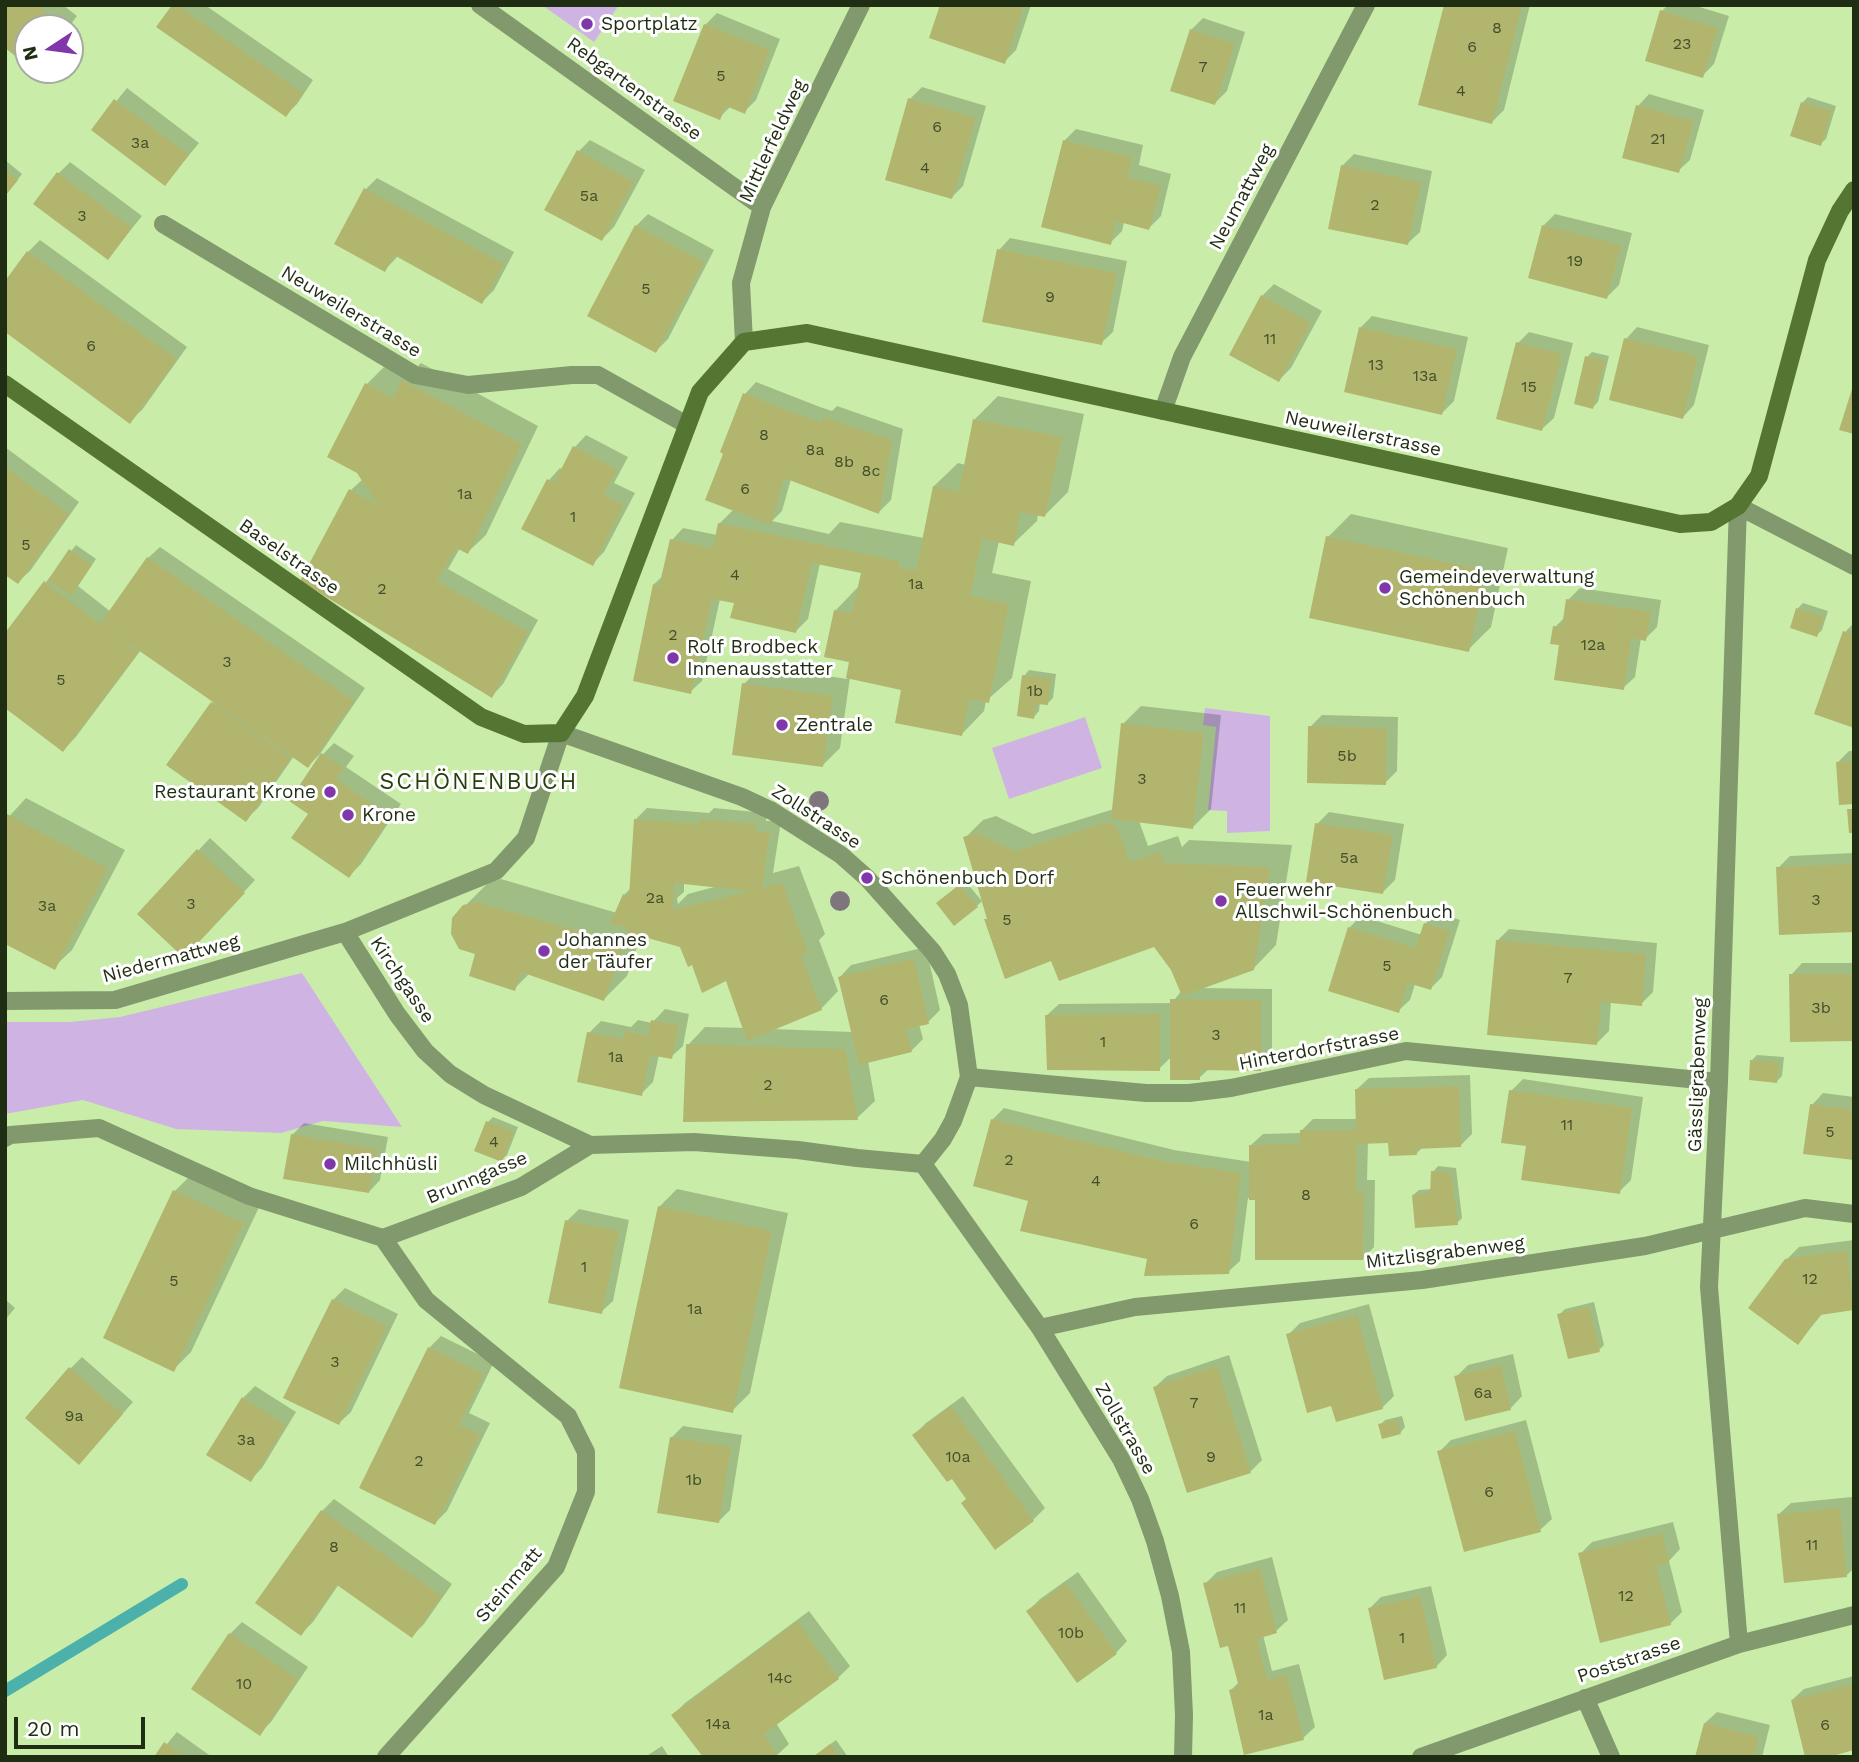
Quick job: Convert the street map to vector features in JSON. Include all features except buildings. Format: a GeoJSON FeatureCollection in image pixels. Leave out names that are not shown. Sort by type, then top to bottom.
{"type":"FeatureCollection","features":[{"type":"Feature","properties":{"kind":"street","name":"Rebgartenstrasse"},"geometry":{"type":"LineString","coordinates":[[480,5],[762,207]]}},
{"type":"Feature","properties":{"kind":"street","name":"Mittlerfeldweg"},"geometry":{"type":"LineString","coordinates":[[744,342],[741,283],[762,207],[861,5]]}},
{"type":"Feature","properties":{"kind":"street","name":"Neumattweg"},"geometry":{"type":"LineString","coordinates":[[1163,411],[1182,357],[1366,5]]}},
{"type":"Feature","properties":{"kind":"street","name":"Neuweilerstrasse"},"geometry":{"type":"LineString","coordinates":[[744,342],[807,333],[1680,524],[1711,522],[1738,506],[1759,477],[1817,260],[1840,211],[1854,190]]}},
{"type":"Feature","properties":{"kind":"street","name":"Neuweilerstrasse"},"geometry":{"type":"LineString","coordinates":[[163,224],[415,375],[468,386],[572,375],[598,375],[687,425]]}},
{"type":"Feature","properties":{"kind":"street"},"geometry":{"type":"LineString","coordinates":[[561,733],[585,696],[700,392],[744,342]]}},
{"type":"Feature","properties":{"kind":"street","name":"Baselstrasse"},"geometry":{"type":"LineString","coordinates":[[5,384],[481,718],[524,734],[561,733]]}},
{"type":"Feature","properties":{"kind":"street"},"geometry":{"type":"LineString","coordinates":[[1738,506],[1854,565]]}},
{"type":"Feature","properties":{"kind":"street","name":"Gässligrabenweg"},"geometry":{"type":"LineString","coordinates":[[1738,506],[1719,1082],[1709,1287],[1739,1644]]}},
{"type":"Feature","properties":{"kind":"street","name":"Kirchgasse"},"geometry":{"type":"LineString","coordinates":[[561,733],[526,838],[496,871],[345,932],[397,1014],[425,1051],[450,1074],[484,1095],[590,1145]]}},
{"type":"Feature","properties":{"kind":"street","name":"Zollstrasse"},"geometry":{"type":"LineString","coordinates":[[561,733],[742,797],[772,811],[841,855],[867,878],[933,951],[947,974],[959,1005],[969,1077]]}},
{"type":"Feature","properties":{"kind":"street","name":"Niedermattweg"},"geometry":{"type":"LineString","coordinates":[[5,1001],[116,1000],[345,932]]}},
{"type":"Feature","properties":{"kind":"street","name":"Hinterdorfstrasse"},"geometry":{"type":"LineString","coordinates":[[969,1077],[1146,1093],[1189,1093],[1231,1088],[1406,1051],[1719,1082]]}},
{"type":"Feature","properties":{"kind":"street"},"geometry":{"type":"LineString","coordinates":[[923,1164],[948,1130],[969,1077]]}},
{"type":"Feature","properties":{"kind":"street"},"geometry":{"type":"LineString","coordinates":[[5,1138],[10,1135],[99,1128],[249,1196],[383,1238]]}},
{"type":"Feature","properties":{"kind":"street","name":"Brunngasse"},"geometry":{"type":"LineString","coordinates":[[383,1238],[521,1187],[590,1145],[694,1142],[923,1164]]}},
{"type":"Feature","properties":{"kind":"street","name":"Zollstrasse"},"geometry":{"type":"LineString","coordinates":[[923,1164],[1040,1328],[1121,1458],[1140,1499],[1170,1596],[1181,1652],[1183,1757]]}},
{"type":"Feature","properties":{"kind":"street","name":"Mitzlisgrabenweg"},"geometry":{"type":"LineString","coordinates":[[1040,1328],[1135,1307],[1435,1278],[1645,1246],[1805,1208],[1854,1214]]}},
{"type":"Feature","properties":{"kind":"street","name":"Steinmatt"},"geometry":{"type":"LineString","coordinates":[[383,1238],[426,1300],[568,1416],[586,1452],[586,1492],[556,1567],[386,1757]]}},
{"type":"Feature","properties":{"kind":"street","name":"Poststrasse"},"geometry":{"type":"LineString","coordinates":[[1421,1757],[1739,1644],[1854,1615]]}},
{"type":"Feature","properties":{"kind":"street"},"geometry":{"type":"LineString","coordinates":[[1585,1698],[1611,1757]]}},
{"type":"Feature","properties":{"kind":"shaded area","name":"Sportplatz"},"geometry":{"type":"Polygon","coordinates":[[[542,5],[619,5],[594,42],[542,5]]]}},
{"type":"Feature","properties":{"kind":"shaded area"},"geometry":{"type":"Polygon","coordinates":[[[1205,708],[1270,716],[1270,831],[1227,833],[1227,811],[1208,810],[1216,727],[1203,725],[1205,708]]]}},
{"type":"Feature","properties":{"kind":"shaded area"},"geometry":{"type":"Polygon","coordinates":[[[1085,717],[1102,768],[1009,799],[992,748],[1085,717]]]}},
{"type":"Feature","properties":{"kind":"shaded area"},"geometry":{"type":"Polygon","coordinates":[[[302,973],[402,1127],[323,1121],[281,1133],[176,1129],[83,1100],[5,1114],[5,1022],[70,1022],[120,1017],[302,973]]]}},
{"type":"Feature","properties":{"kind":"waterway"},"geometry":{"type":"LineString","coordinates":[[5,1691],[182,1584]]}},
{"type":"Feature","properties":{"kind":"place","name":"Sportplatz"},"geometry":{"type":"Point","coordinates":[587,24]}},
{"type":"Feature","properties":{"kind":"place","name":"Gemeindeverwaltung Schönenbuch"},"geometry":{"type":"Point","coordinates":[1385,588]}},
{"type":"Feature","properties":{"kind":"place","name":"Rolf Brodbeck Innenausstatter"},"geometry":{"type":"Point","coordinates":[673,658]}},
{"type":"Feature","properties":{"kind":"place","name":"Zentrale"},"geometry":{"type":"Point","coordinates":[782,725]}},
{"type":"Feature","properties":{"kind":"place","name":"Restaurant Krone"},"geometry":{"type":"Point","coordinates":[330,792]}},
{"type":"Feature","properties":{"kind":"place","name":"Krone"},"geometry":{"type":"Point","coordinates":[348,815]}},
{"type":"Feature","properties":{"kind":"place","name":"Schönenbuch Dorf"},"geometry":{"type":"Point","coordinates":[867,878]}},
{"type":"Feature","properties":{"kind":"place","name":"Feuerwehr Allschwil-Schönenbuch"},"geometry":{"type":"Point","coordinates":[1221,901]}},
{"type":"Feature","properties":{"kind":"place","name":"Johannes der Täufer"},"geometry":{"type":"Point","coordinates":[544,951]}},
{"type":"Feature","properties":{"kind":"place","name":"Milchhüsli"},"geometry":{"type":"Point","coordinates":[330,1164]}},
{"type":"Feature","properties":{"kind":"district","name":"SCHÖNENBUCH"},"geometry":{"type":"Point","coordinates":[479,782]}}]}
